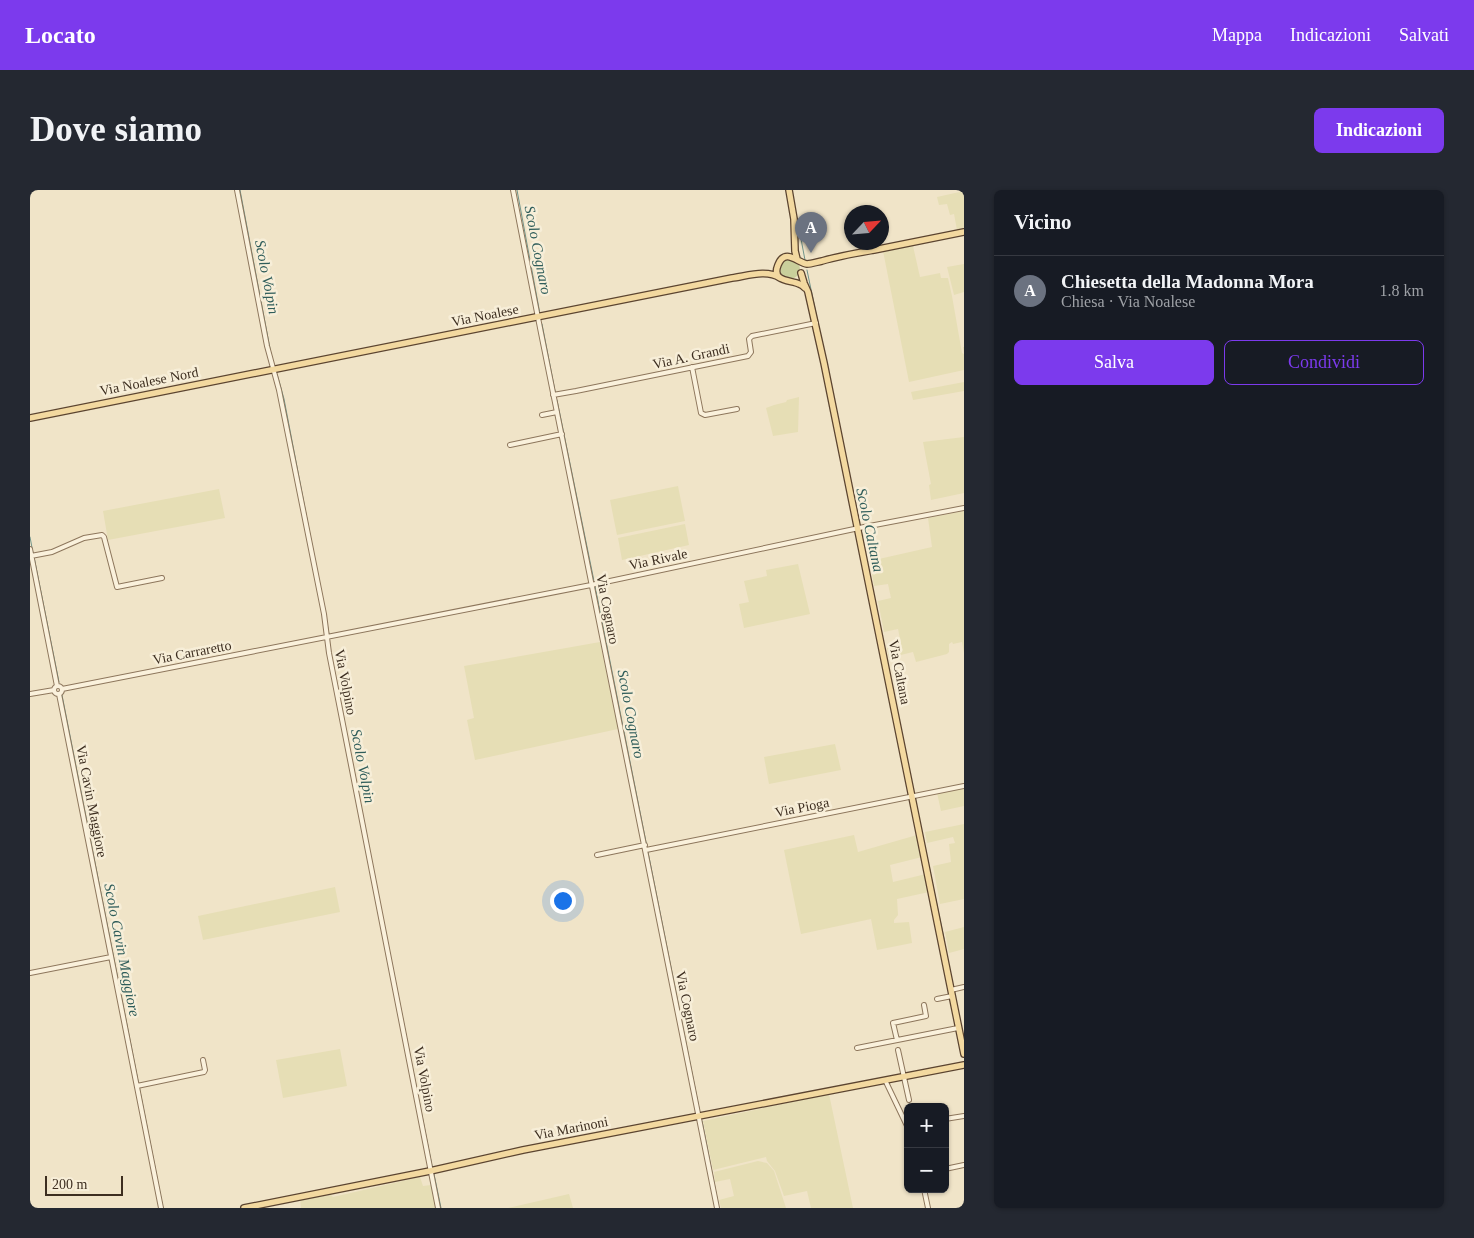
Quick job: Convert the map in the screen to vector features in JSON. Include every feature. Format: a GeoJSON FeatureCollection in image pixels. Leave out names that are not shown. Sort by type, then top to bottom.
{"type":"FeatureCollection","features":[{"type":"Feature","properties":{"kind":"main road"},"geometry":{"type":"LineString","coordinates":[[789,190],[794,219],[795,251],[802,267],[802,273]]}},
{"type":"Feature","properties":{"kind":"main road"},"geometry":{"type":"LineString","coordinates":[[786,257],[792,257],[808,264],[964,232]]}},
{"type":"Feature","properties":{"kind":"main road"},"geometry":{"type":"LineString","coordinates":[[786,257],[792,252],[794,243]]}},
{"type":"Feature","properties":{"kind":"main road","name":"Via Noalese"},"geometry":{"type":"LineString","coordinates":[[272,370],[762,273],[770,270],[786,257]]}},
{"type":"Feature","properties":{"kind":"main road"},"geometry":{"type":"LineString","coordinates":[[791,282],[797,279],[810,266],[818,262]]}},
{"type":"Feature","properties":{"kind":"main road"},"geometry":{"type":"LineString","coordinates":[[778,263],[777,270],[780,278]]}},
{"type":"Feature","properties":{"kind":"main road","name":"Via Noalese"},"geometry":{"type":"LineString","coordinates":[[762,273],[776,275],[791,282]]}},
{"type":"Feature","properties":{"kind":"main road","name":"Via Caltana"},"geometry":{"type":"LineString","coordinates":[[802,273],[816,323],[860,528],[964,1054]]}},
{"type":"Feature","properties":{"kind":"main road"},"geometry":{"type":"LineString","coordinates":[[791,282],[800,284],[806,289],[808,295]]}},
{"type":"Feature","properties":{"kind":"main road","name":"Via Noalese Nord"},"geometry":{"type":"LineString","coordinates":[[30,418],[272,370]]}},
{"type":"Feature","properties":{"kind":"main road","name":"Via Marinoni"},"geometry":{"type":"LineString","coordinates":[[244,1208],[430,1171],[523,1150],[964,1065]]}},
{"type":"Feature","properties":{"kind":"street","name":"Via Volpino"},"geometry":{"type":"LineString","coordinates":[[237,190],[243,229],[272,370],[279,390],[324,614],[329,654],[438,1208]]}},
{"type":"Feature","properties":{"kind":"street","name":"Via Cognaro"},"geometry":{"type":"LineString","coordinates":[[513,190],[717,1208]]}},
{"type":"Feature","properties":{"kind":"street","name":"Via A. Grandi"},"geometry":{"type":"LineString","coordinates":[[554,395],[576,392],[750,354],[750,339],[752,336],[816,323]]}},
{"type":"Feature","properties":{"kind":"street"},"geometry":{"type":"LineString","coordinates":[[692,367],[702,413],[706,415],[737,409]]}},
{"type":"Feature","properties":{"kind":"street"},"geometry":{"type":"LineString","coordinates":[[542,415],[557,412]]}},
{"type":"Feature","properties":{"kind":"street"},"geometry":{"type":"LineString","coordinates":[[510,445],[562,434]]}},
{"type":"Feature","properties":{"kind":"street","name":"Via Rivale"},"geometry":{"type":"LineString","coordinates":[[328,636],[964,508]]}},
{"type":"Feature","properties":{"kind":"street"},"geometry":{"type":"LineString","coordinates":[[33,555],[52,552],[84,538],[102,535],[117,587],[162,578]]}},
{"type":"Feature","properties":{"kind":"street"},"geometry":{"type":"LineString","coordinates":[[30,549],[33,555],[57,686],[54,690],[30,694]]}},
{"type":"Feature","properties":{"kind":"street","name":"Via Carraretto"},"geometry":{"type":"LineString","coordinates":[[62,689],[328,636]]}},
{"type":"Feature","properties":{"kind":"street"},"geometry":{"type":"LineString","coordinates":[[54,690],[55,693],[59,694],[62,689],[60,686],[57,686]]}},
{"type":"Feature","properties":{"kind":"street","name":"Via Cavin Maggiore"},"geometry":{"type":"LineString","coordinates":[[59,694],[111,957],[139,1086],[161,1208]]}},
{"type":"Feature","properties":{"kind":"street","name":"Via Pioga"},"geometry":{"type":"LineString","coordinates":[[597,855],[645,848],[964,786]]}},
{"type":"Feature","properties":{"kind":"street"},"geometry":{"type":"LineString","coordinates":[[30,972],[111,957]]}},
{"type":"Feature","properties":{"kind":"street"},"geometry":{"type":"LineString","coordinates":[[937,999],[964,987]]}},
{"type":"Feature","properties":{"kind":"street"},"geometry":{"type":"LineString","coordinates":[[897,1040],[893,1023],[926,1016],[924,1005]]}},
{"type":"Feature","properties":{"kind":"street"},"geometry":{"type":"LineString","coordinates":[[857,1048],[960,1029]]}},
{"type":"Feature","properties":{"kind":"street"},"geometry":{"type":"LineString","coordinates":[[898,1050],[908,1100]]}},
{"type":"Feature","properties":{"kind":"street"},"geometry":{"type":"LineString","coordinates":[[139,1086],[204,1072],[203,1060]]}},
{"type":"Feature","properties":{"kind":"street"},"geometry":{"type":"LineString","coordinates":[[885,1080],[904,1119]]}},
{"type":"Feature","properties":{"kind":"street"},"geometry":{"type":"LineString","coordinates":[[949,1118],[964,1116]]}},
{"type":"Feature","properties":{"kind":"street"},"geometry":{"type":"LineString","coordinates":[[949,1168],[964,1164]]}},
{"type":"Feature","properties":{"kind":"street"},"geometry":{"type":"LineString","coordinates":[[925,1193],[928,1208]]}},
{"type":"Feature","properties":{"kind":"shaded area"},"geometry":{"type":"Polygon","coordinates":[[[964,191],[964,228],[957,230],[954,214],[950,215],[947,204],[939,205],[937,197],[964,191]]]}},
{"type":"Feature","properties":{"kind":"shaded area"},"geometry":{"type":"Polygon","coordinates":[[[913,246],[920,277],[940,273],[941,278],[948,278],[962,353],[964,354],[964,370],[909,382],[883,251],[913,246]]]}},
{"type":"Feature","properties":{"kind":"shaded area"},"geometry":{"type":"Polygon","coordinates":[[[964,264],[964,292],[954,295],[947,267],[964,264]]]}},
{"type":"Feature","properties":{"kind":"shaded area"},"geometry":{"type":"Polygon","coordinates":[[[964,382],[964,391],[913,400],[911,392],[964,382]]]}},
{"type":"Feature","properties":{"kind":"shaded area"},"geometry":{"type":"Polygon","coordinates":[[[799,397],[798,432],[773,436],[766,408],[799,397]]]}},
{"type":"Feature","properties":{"kind":"shaded area"},"geometry":{"type":"Polygon","coordinates":[[[964,437],[964,493],[931,500],[929,485],[931,484],[923,442],[964,437]]]}},
{"type":"Feature","properties":{"kind":"shaded area"},"geometry":{"type":"Polygon","coordinates":[[[678,486],[685,521],[617,535],[610,500],[678,486]]]}},
{"type":"Feature","properties":{"kind":"shaded area"},"geometry":{"type":"Polygon","coordinates":[[[219,489],[225,518],[108,540],[103,511],[219,489]]]}},
{"type":"Feature","properties":{"kind":"shaded area"},"geometry":{"type":"Polygon","coordinates":[[[964,511],[964,653],[962,642],[953,644],[952,642],[949,644],[949,652],[947,654],[916,662],[913,652],[889,658],[887,648],[901,644],[898,629],[884,632],[878,601],[891,598],[888,584],[874,586],[870,561],[932,547],[928,518],[964,511]]]}},
{"type":"Feature","properties":{"kind":"shaded area"},"geometry":{"type":"Polygon","coordinates":[[[685,524],[689,545],[622,560],[618,538],[685,524]]]}},
{"type":"Feature","properties":{"kind":"shaded area"},"geometry":{"type":"Polygon","coordinates":[[[798,564],[810,614],[744,628],[739,604],[749,602],[744,581],[767,576],[766,570],[798,564]]]}},
{"type":"Feature","properties":{"kind":"shaded area"},"geometry":{"type":"Polygon","coordinates":[[[600,642],[618,729],[475,760],[467,720],[474,718],[464,666],[600,642]]]}},
{"type":"Feature","properties":{"kind":"shaded area"},"geometry":{"type":"Polygon","coordinates":[[[835,744],[841,770],[769,784],[764,757],[835,744]]]}},
{"type":"Feature","properties":{"kind":"shaded area"},"geometry":{"type":"Polygon","coordinates":[[[964,788],[964,806],[941,811],[937,793],[964,788]]]}},
{"type":"Feature","properties":{"kind":"shaded area"},"geometry":{"type":"Polygon","coordinates":[[[964,824],[964,899],[940,904],[933,866],[951,862],[949,844],[955,843],[953,837],[927,843],[925,832],[964,824]]]}},
{"type":"Feature","properties":{"kind":"shaded area"},"geometry":{"type":"Polygon","coordinates":[[[854,835],[858,852],[917,835],[922,857],[890,865],[893,882],[926,874],[929,892],[897,899],[898,915],[894,923],[909,922],[912,943],[877,950],[871,919],[801,934],[784,850],[854,835]]]}},
{"type":"Feature","properties":{"kind":"shaded area"},"geometry":{"type":"Polygon","coordinates":[[[335,887],[340,912],[203,940],[198,916],[335,887]]]}},
{"type":"Feature","properties":{"kind":"shaded area"},"geometry":{"type":"Polygon","coordinates":[[[964,927],[964,949],[949,953],[945,932],[964,927]]]}},
{"type":"Feature","properties":{"kind":"shaded area"},"geometry":{"type":"Polygon","coordinates":[[[340,1049],[347,1086],[283,1098],[276,1060],[340,1049]]]}},
{"type":"Feature","properties":{"kind":"shaded area"},"geometry":{"type":"Polygon","coordinates":[[[829,1094],[853,1208],[811,1208],[807,1191],[784,1196],[775,1171],[766,1157],[713,1170],[703,1121],[829,1094]]]}},
{"type":"Feature","properties":{"kind":"shaded area"},"geometry":{"type":"Polygon","coordinates":[[[758,1161],[767,1163],[774,1171],[786,1208],[721,1208],[719,1200],[734,1196],[730,1179],[715,1182],[714,1172],[758,1161]]]}},
{"type":"Feature","properties":{"kind":"shaded area"},"geometry":{"type":"Polygon","coordinates":[[[420,1177],[423,1186],[431,1185],[436,1208],[301,1208],[300,1199],[331,1195],[333,1197],[420,1177]]]}},
{"type":"Feature","properties":{"kind":"shaded area"},"geometry":{"type":"Polygon","coordinates":[[[569,1194],[573,1208],[508,1208],[569,1194]]]}},
{"type":"Feature","properties":{"kind":"green space"},"geometry":{"type":"Polygon","coordinates":[[[790,259],[797,262],[800,269],[797,276],[790,279],[783,276],[780,269],[783,262],[790,259]]]}},
{"type":"Feature","properties":{"kind":"waterway","name":"Scolo Volpin"},"geometry":{"type":"LineString","coordinates":[[240,190],[271,354]]}},
{"type":"Feature","properties":{"kind":"waterway","name":"Scolo Cognaro"},"geometry":{"type":"LineString","coordinates":[[517,190],[540,314]]}},
{"type":"Feature","properties":{"kind":"waterway","name":"Scolo Caltana"},"geometry":{"type":"LineString","coordinates":[[797,218],[805,260]]}},
{"type":"Feature","properties":{"kind":"waterway","name":"Scolo Caltana"},"geometry":{"type":"LineString","coordinates":[[807,270],[820,333]]}},
{"type":"Feature","properties":{"kind":"waterway","name":"Scolo Cognaro"},"geometry":{"type":"LineString","coordinates":[[542,324],[555,391]]}},
{"type":"Feature","properties":{"kind":"waterway","name":"Scolo Volpin"},"geometry":{"type":"LineString","coordinates":[[277,374],[284,399],[329,634]]}},
{"type":"Feature","properties":{"kind":"waterway","name":"Scolo Cognaro"},"geometry":{"type":"LineString","coordinates":[[557,400],[594,581]]}},
{"type":"Feature","properties":{"kind":"waterway","name":"Scolo Cavin Maggiore"},"geometry":{"type":"LineString","coordinates":[[30,537],[33,553]]}},
{"type":"Feature","properties":{"kind":"waterway","name":"Scolo Cavin Maggiore"},"geometry":{"type":"LineString","coordinates":[[34,557],[59,682]]}},
{"type":"Feature","properties":{"kind":"waterway","name":"Scolo Cognaro"},"geometry":{"type":"LineString","coordinates":[[595,586],[647,847]]}},
{"type":"Feature","properties":{"kind":"waterway","name":"Scolo Cavin Maggiore"},"geometry":{"type":"LineString","coordinates":[[62,695],[163,1208]]}},
{"type":"Feature","properties":{"kind":"waterway","name":"Scolo Volpin"},"geometry":{"type":"LineString","coordinates":[[357,788],[432,1166]]}},
{"type":"Feature","properties":{"kind":"waterway","name":"Scolo Caltana"},"geometry":{"type":"LineString","coordinates":[[919,818],[944,939]]}},
{"type":"Feature","properties":{"kind":"waterway","name":"Scolo Cognaro"},"geometry":{"type":"LineString","coordinates":[[648,852],[700,1113]]}},
{"type":"Feature","properties":{"kind":"waterway","name":"Scolo Cognaro"},"geometry":{"type":"LineString","coordinates":[[702,1121],[719,1208]]}},
{"type":"Feature","properties":{"kind":"waterway","name":"Scolo Volpin"},"geometry":{"type":"LineString","coordinates":[[434,1174],[441,1208]]}},
{"type":"Feature","properties":{"kind":"place","name":"Chiesetta della Madonna Mora"},"geometry":{"type":"Point","coordinates":[811,253]}}]}
